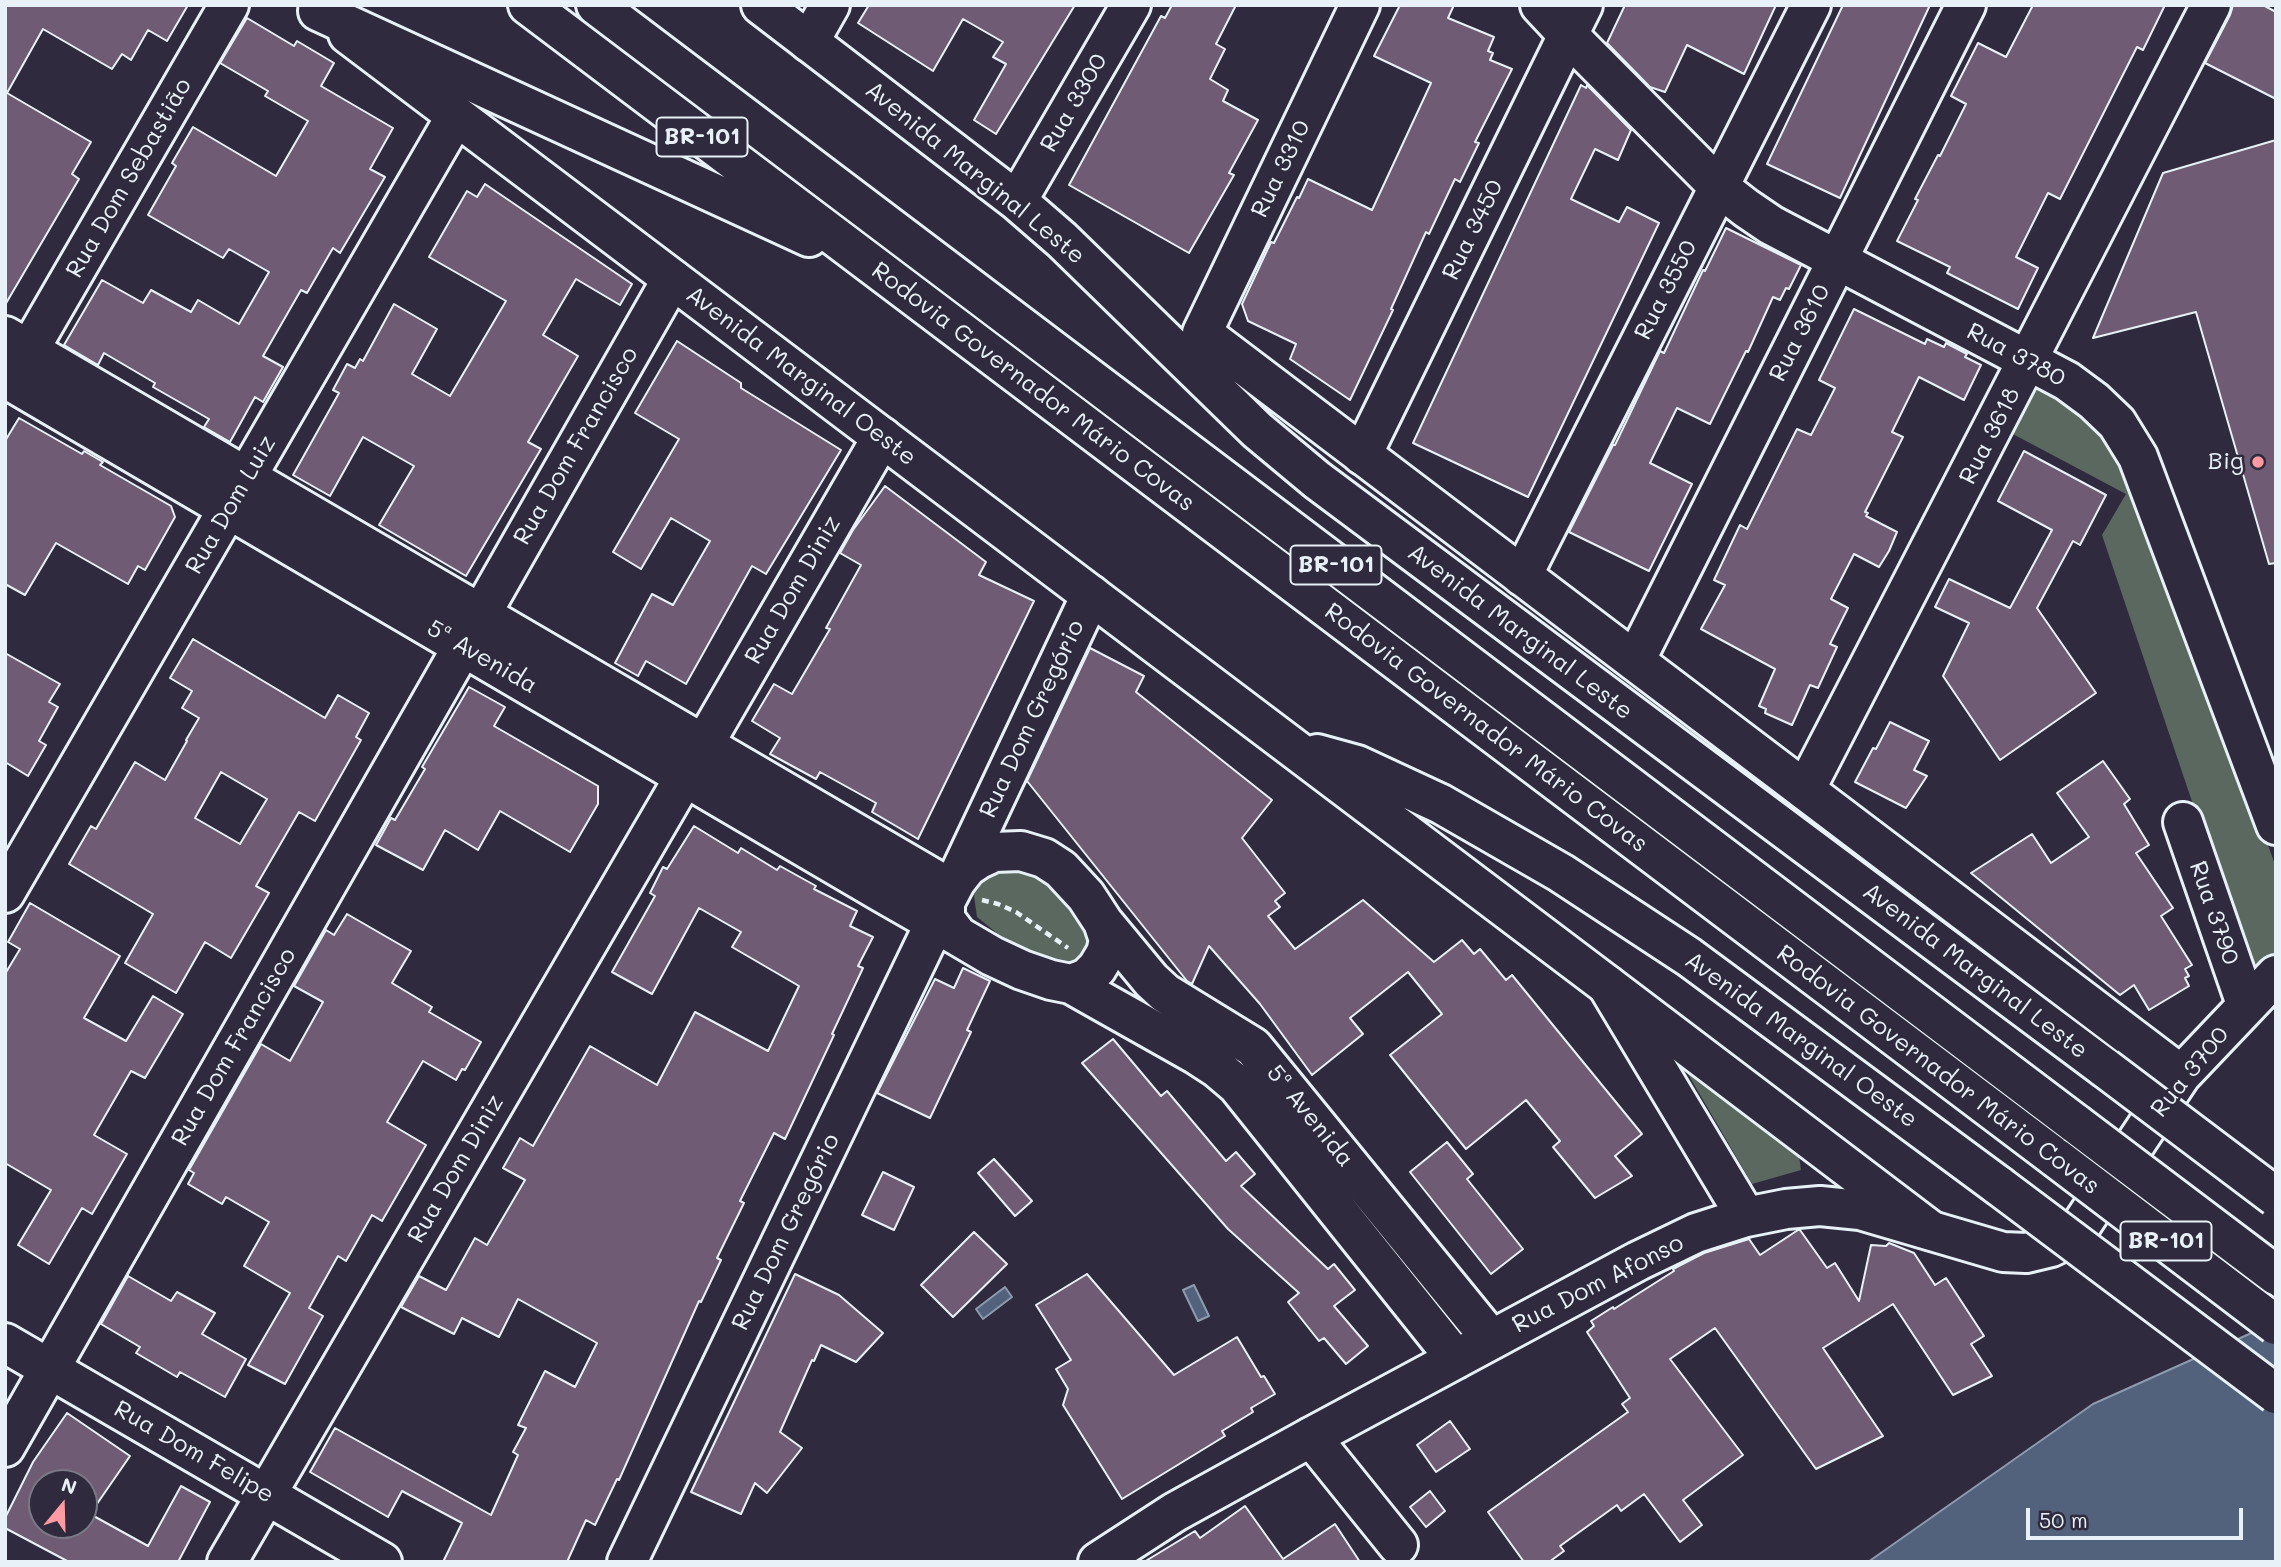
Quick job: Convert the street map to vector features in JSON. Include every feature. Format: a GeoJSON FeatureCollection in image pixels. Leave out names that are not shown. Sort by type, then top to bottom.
{"type":"FeatureCollection","features":[{"type":"Feature","properties":{"kind":"main road","name":"Rua Dom Sebastião"},"geometry":{"type":"LineString","coordinates":[[11,367],[229,5]]}},
{"type":"Feature","properties":{"kind":"main road","name":"Rodovia Governador Mário Covas"},"geometry":{"type":"LineString","coordinates":[[528,5],[2276,1325]]}},
{"type":"Feature","properties":{"kind":"main road","name":"Rodovia Governador Mário Covas"},"geometry":{"type":"LineString","coordinates":[[596,5],[2276,1275]]}},
{"type":"Feature","properties":{"kind":"main road","name":"Avenida Marginal Leste"},"geometry":{"type":"LineString","coordinates":[[761,5],[1017,201],[1100,275],[1257,430],[1317,480],[2276,1198]]}},
{"type":"Feature","properties":{"kind":"main road"},"geometry":{"type":"LineString","coordinates":[[808,42],[830,5]]}},
{"type":"Feature","properties":{"kind":"main road","name":"Rua 3300"},"geometry":{"type":"LineString","coordinates":[[1017,201],[1131,5]]}},
{"type":"Feature","properties":{"kind":"main road","name":"Rua 3310"},"geometry":{"type":"LineString","coordinates":[[1202,333],[1360,5]]}},
{"type":"Feature","properties":{"kind":"main road","name":"Rua 3780"},"geometry":{"type":"LineString","coordinates":[[1540,5],[1576,20],[1719,187],[1771,225],[2067,381],[2117,423],[2138,457],[2276,825]]}},
{"type":"Feature","properties":{"kind":"main road","name":"Rua 3550"},"geometry":{"type":"LineString","coordinates":[[1522,576],[1811,5]]}},
{"type":"Feature","properties":{"kind":"main road","name":"Rua 3610"},"geometry":{"type":"LineString","coordinates":[[1634,661],[1966,5]]}},
{"type":"Feature","properties":{"kind":"main road","name":"Rua 3618"},"geometry":{"type":"LineString","coordinates":[[1805,790],[2211,5]]}},
{"type":"Feature","properties":{"kind":"main road"},"geometry":{"type":"LineString","coordinates":[[314,8],[876,268]]}},
{"type":"Feature","properties":{"kind":"main road","name":"Avenida Marginal Oeste"},"geometry":{"type":"LineString","coordinates":[[314,8],[1607,985],[1746,1217]]}},
{"type":"Feature","properties":{"kind":"main road","name":"Rua 3450"},"geometry":{"type":"LineString","coordinates":[[1362,455],[1576,20]]}},
{"type":"Feature","properties":{"kind":"main road","name":"Rua Dom Luiz"},"geometry":{"type":"LineString","coordinates":[[5,893],[456,116]]}},
{"type":"Feature","properties":{"kind":"main road","name":"Rua Dom Francisco"},"geometry":{"type":"LineString","coordinates":[[5,1447],[672,279]]}},
{"type":"Feature","properties":{"kind":"main road","name":"Avenida Marginal Leste"},"geometry":{"type":"LineString","coordinates":[[1202,333],[2181,1075]]}},
{"type":"Feature","properties":{"kind":"main road","name":"5ª Avenida"},"geometry":{"type":"LineString","coordinates":[[11,367],[238,493],[949,906]]}},
{"type":"Feature","properties":{"kind":"main road","name":"Rua Dom Diniz"},"geometry":{"type":"LineString","coordinates":[[227,1562],[882,437]]}},
{"type":"Feature","properties":{"kind":"main road","name":"Rua Dom Gregório"},"geometry":{"type":"LineString","coordinates":[[627,1562],[949,906],[1091,595]]}},
{"type":"Feature","properties":{"kind":"main road","name":"Avenida Marginal Oeste"},"geometry":{"type":"LineString","coordinates":[[1292,747],[1357,765],[1441,804],[1561,873],[1689,957],[1999,1185],[2276,1394]]}},
{"type":"Feature","properties":{"kind":"main road","name":"Rua 3790"},"geometry":{"type":"LineString","coordinates":[[2183,822],[2246,1004]]}},
{"type":"Feature","properties":{"kind":"main road"},"geometry":{"type":"LineString","coordinates":[[1021,851],[1044,858],[1061,869],[1086,896],[1103,922],[1109,940],[1106,953],[1087,978],[1071,984],[1022,970],[949,906],[967,867],[994,852],[1021,851]]}},
{"type":"Feature","properties":{"kind":"main road","name":"5ª Avenida"},"geometry":{"type":"LineString","coordinates":[[1103,922],[1151,981],[1165,993],[1252,1048],[1491,1339]]}},
{"type":"Feature","properties":{"kind":"main road","name":"Rua 3700"},"geometry":{"type":"LineString","coordinates":[[2113,1177],[2181,1075],[2276,975]]}},
{"type":"Feature","properties":{"kind":"main road","name":"5ª Avenida"},"geometry":{"type":"LineString","coordinates":[[1071,984],[1197,1055],[1237,1085],[1457,1359]]}},
{"type":"Feature","properties":{"kind":"main road"},"geometry":{"type":"LineString","coordinates":[[1607,985],[1932,1231]]}},
{"type":"Feature","properties":{"kind":"main road","name":"Rua Dom Afonso"},"geometry":{"type":"LineString","coordinates":[[1098,1562],[1175,1512],[1311,1437],[1491,1339],[1684,1239],[1746,1217],[1820,1206],[1860,1210],[2003,1252],[2026,1253],[2051,1247],[2074,1236],[2113,1177]]}},
{"type":"Feature","properties":{"kind":"main road","name":"Rua Dom Felipe"},"geometry":{"type":"LineString","coordinates":[[5,1343],[382,1562]]}},
{"type":"Feature","properties":{"kind":"main road"},"geometry":{"type":"LineString","coordinates":[[1311,1437],[1398,1545]]}},
{"type":"Feature","properties":{"kind":"shaded area"},"geometry":{"type":"Polygon","coordinates":[[[2036,380],[2068,402],[2106,439],[2128,474],[2143,507],[2276,867],[2276,955],[2252,979],[2102,535],[2126,494],[2009,432],[2036,380]]]}},
{"type":"Feature","properties":{"kind":"shaded area"},"geometry":{"type":"Polygon","coordinates":[[[999,862],[1048,875],[1092,938],[1085,957],[1070,967],[1014,947],[977,917],[974,896],[977,886],[982,876],[999,862]]]}},
{"type":"Feature","properties":{"kind":"shaded area"},"geometry":{"type":"Polygon","coordinates":[[[1685,1069],[1798,1149],[1801,1170],[1752,1184],[1685,1069]]]}},
{"type":"Feature","properties":{"kind":"water"},"geometry":{"type":"Polygon","coordinates":[[[1194,1285],[1209,1316],[1198,1321],[1183,1290],[1194,1285]]]}},
{"type":"Feature","properties":{"kind":"water"},"geometry":{"type":"Polygon","coordinates":[[[1005,1287],[1012,1297],[983,1319],[976,1309],[1005,1287]]]}},
{"type":"Feature","properties":{"kind":"water"},"geometry":{"type":"Polygon","coordinates":[[[2276,1322],[2276,1562],[1868,1562],[2093,1404],[2276,1322]]]}},
{"type":"Feature","properties":{"kind":"building"},"geometry":{"type":"Polygon","coordinates":[[[5,5],[188,5],[167,41],[148,30],[131,60],[122,54],[112,69],[43,29],[7,93],[91,142],[72,174],[79,179],[5,305],[5,5]]]}},
{"type":"Feature","properties":{"kind":"building"},"geometry":{"type":"Polygon","coordinates":[[[869,5],[1075,5],[996,134],[974,120],[1006,64],[993,57],[1003,42],[963,19],[933,71],[858,23],[869,5]]]}},
{"type":"Feature","properties":{"kind":"building"},"geometry":{"type":"Polygon","coordinates":[[[1172,5],[1236,5],[1216,44],[1225,49],[1210,79],[1228,90],[1223,101],[1258,120],[1229,173],[1234,175],[1189,253],[1069,185],[1161,16],[1165,18],[1172,5]]]}},
{"type":"Feature","properties":{"kind":"building"},"geometry":{"type":"Polygon","coordinates":[[[1400,5],[1454,5],[1448,18],[1494,37],[1488,51],[1493,53],[1490,60],[1512,69],[1475,142],[1479,143],[1460,182],[1455,179],[1429,234],[1426,232],[1350,400],[1290,359],[1296,344],[1248,321],[1242,304],[1271,242],[1274,243],[1308,179],[1372,210],[1431,83],[1374,56],[1400,5]]]}},
{"type":"Feature","properties":{"kind":"building"},"geometry":{"type":"Polygon","coordinates":[[[1625,5],[1776,5],[1744,74],[1687,45],[1665,92],[1650,87],[1607,43],[1625,5]]]}},
{"type":"Feature","properties":{"kind":"building"},"geometry":{"type":"Polygon","coordinates":[[[1843,5],[1930,5],[1840,198],[1767,164],[1843,5]]]}},
{"type":"Feature","properties":{"kind":"building"},"geometry":{"type":"Polygon","coordinates":[[[2033,5],[2165,5],[2143,50],[2137,47],[2060,199],[2048,193],[2016,257],[2038,268],[2018,309],[1947,273],[1950,267],[1897,241],[1918,200],[1915,199],[1966,104],[1951,96],[1978,43],[2006,57],[2033,5]]]}},
{"type":"Feature","properties":{"kind":"building"},"geometry":{"type":"Polygon","coordinates":[[[2233,5],[2263,5],[2276,12],[2276,99],[2205,63],[2233,5]]]}},
{"type":"Feature","properties":{"kind":"building"},"geometry":{"type":"Polygon","coordinates":[[[247,18],[294,46],[297,41],[334,63],[321,86],[393,128],[370,169],[385,177],[340,253],[333,248],[307,293],[301,290],[263,356],[283,367],[263,402],[255,397],[230,442],[204,427],[209,419],[153,387],[155,383],[104,353],[98,365],[64,345],[102,280],[143,303],[151,290],[191,312],[198,300],[239,324],[269,272],[229,249],[223,258],[148,215],[176,166],[172,163],[193,127],[276,176],[308,121],[265,96],[268,91],[220,63],[247,18]]]}},
{"type":"Feature","properties":{"kind":"building"},"geometry":{"type":"Polygon","coordinates":[[[1581,85],[1586,88],[1587,85],[1631,130],[1618,160],[1595,149],[1571,199],[1619,222],[1627,207],[1659,223],[1528,497],[1413,443],[1581,85]]]}},
{"type":"Feature","properties":{"kind":"building","name":"Big"},"geometry":{"type":"Polygon","coordinates":[[[2276,140],[2276,563],[2269,564],[2196,312],[2093,338],[2163,173],[2276,140]]]}},
{"type":"Feature","properties":{"kind":"building"},"geometry":{"type":"Polygon","coordinates":[[[485,184],[632,284],[620,305],[576,279],[543,335],[578,356],[528,442],[541,449],[466,576],[379,525],[414,466],[363,437],[330,496],[293,475],[339,393],[333,390],[347,364],[355,368],[360,359],[363,361],[394,304],[437,329],[412,374],[450,396],[506,301],[429,257],[467,191],[477,197],[485,184]]]}},
{"type":"Feature","properties":{"kind":"building"},"geometry":{"type":"Polygon","coordinates":[[[1726,228],[1801,265],[1780,300],[1773,297],[1710,424],[1677,408],[1650,463],[1692,484],[1649,571],[1569,532],[1660,351],[1664,353],[1726,228]]]}},
{"type":"Feature","properties":{"kind":"building"},"geometry":{"type":"Polygon","coordinates":[[[1854,309],[1925,344],[1927,339],[1944,347],[1946,343],[1981,365],[1964,400],[1919,377],[1892,432],[1903,437],[1865,512],[1868,513],[1866,516],[1897,532],[1879,567],[1854,554],[1831,599],[1848,608],[1830,644],[1837,647],[1818,688],[1810,685],[1792,725],[1765,713],[1766,709],[1759,706],[1775,669],[1701,629],[1725,585],[1714,580],[1740,525],[1747,529],[1797,429],[1811,435],[1835,388],[1819,380],[1854,309]]]}},
{"type":"Feature","properties":{"kind":"building"},"geometry":{"type":"Polygon","coordinates":[[[677,341],[741,383],[741,388],[841,450],[766,574],[752,566],[686,684],[646,661],[638,676],[615,663],[652,594],[673,605],[710,541],[671,518],[641,569],[613,552],[679,439],[635,413],[677,341]]]}},
{"type":"Feature","properties":{"kind":"building"},"geometry":{"type":"Polygon","coordinates":[[[19,418],[82,454],[84,451],[103,462],[100,465],[171,506],[175,517],[145,570],[138,566],[128,584],[56,543],[25,595],[5,584],[5,441],[19,418]]]}},
{"type":"Feature","properties":{"kind":"building"},"geometry":{"type":"Polygon","coordinates":[[[2024,451],[2106,495],[2080,545],[2073,541],[2037,608],[2096,693],[2000,760],[1943,676],[1969,623],[1935,607],[1949,579],[2010,608],[2052,530],[1998,501],[2024,451]]]}},
{"type":"Feature","properties":{"kind":"building"},"geometry":{"type":"Polygon","coordinates":[[[885,486],[986,562],[979,575],[1034,601],[918,839],[872,812],[876,803],[820,772],[816,779],[770,754],[780,738],[752,721],[774,684],[792,694],[830,629],[826,628],[861,565],[840,553],[885,486]]]}},
{"type":"Feature","properties":{"kind":"building"},"geometry":{"type":"Polygon","coordinates":[[[193,639],[325,718],[338,695],[369,713],[356,737],[361,740],[315,821],[299,812],[256,886],[269,893],[231,958],[205,942],[176,993],[125,963],[153,914],[69,864],[91,826],[96,829],[135,762],[165,780],[187,741],[199,718],[182,708],[192,691],[170,678],[193,639]],[[221,772],[195,818],[240,844],[267,799],[221,772]]]}},
{"type":"Feature","properties":{"kind":"building"},"geometry":{"type":"Polygon","coordinates":[[[1090,648],[1144,676],[1136,692],[1272,800],[1242,838],[1285,893],[1275,901],[1280,907],[1268,916],[1295,949],[1363,900],[1434,962],[1462,940],[1474,954],[1480,949],[1506,980],[1512,975],[1642,1134],[1615,1156],[1632,1176],[1595,1198],[1553,1147],[1560,1141],[1526,1100],[1466,1149],[1390,1055],[1442,1014],[1408,972],[1350,1018],[1363,1034],[1312,1075],[1260,1004],[1209,946],[1192,984],[1187,981],[1027,781],[1090,648]]]}},
{"type":"Feature","properties":{"kind":"building"},"geometry":{"type":"Polygon","coordinates":[[[5,653],[60,684],[49,702],[58,707],[39,741],[46,745],[28,776],[5,762],[5,653]]]}},
{"type":"Feature","properties":{"kind":"building"},"geometry":{"type":"Polygon","coordinates":[[[469,687],[505,707],[494,726],[598,786],[598,804],[570,852],[500,811],[478,850],[445,830],[423,870],[376,845],[391,818],[395,820],[425,769],[422,767],[469,687]]]}},
{"type":"Feature","properties":{"kind":"building"},"geometry":{"type":"Polygon","coordinates":[[[1890,722],[1929,741],[1914,770],[1927,776],[1906,808],[1855,782],[1890,722]]]}},
{"type":"Feature","properties":{"kind":"building"},"geometry":{"type":"Polygon","coordinates":[[[2103,761],[2130,799],[2124,804],[2149,845],[2136,853],[2173,908],[2161,916],[2192,965],[2185,969],[2189,976],[2185,978],[2189,986],[2149,1010],[2134,985],[2120,995],[1971,873],[2032,834],[2051,863],[2089,837],[2057,793],[2103,761]]]}},
{"type":"Feature","properties":{"kind":"building"},"geometry":{"type":"Polygon","coordinates":[[[694,826],[738,853],[741,848],[777,870],[780,866],[816,886],[814,889],[857,911],[850,926],[873,937],[858,966],[863,968],[785,1139],[774,1133],[740,1201],[744,1203],[717,1258],[721,1260],[701,1302],[699,1301],[619,1480],[617,1479],[595,1525],[586,1520],[567,1562],[443,1562],[462,1523],[402,1491],[388,1517],[310,1472],[335,1428],[491,1515],[518,1455],[513,1452],[526,1428],[518,1425],[545,1371],[575,1387],[597,1343],[518,1299],[499,1337],[462,1318],[454,1334],[401,1307],[419,1276],[446,1290],[475,1238],[487,1245],[525,1180],[503,1168],[520,1138],[533,1146],[590,1046],[657,1085],[695,1012],[768,1051],[799,986],[732,947],[741,932],[699,908],[652,994],[612,972],[655,896],[650,893],[663,867],[667,869],[694,826]]]}},
{"type":"Feature","properties":{"kind":"building"},"geometry":{"type":"Polygon","coordinates":[[[30,903],[120,956],[84,1018],[126,1041],[153,996],[183,1014],[145,1078],[131,1071],[94,1135],[127,1154],[92,1214],[82,1208],[49,1264],[18,1245],[51,1190],[5,1163],[5,974],[20,949],[8,942],[30,903]]]}},
{"type":"Feature","properties":{"kind":"building"},"geometry":{"type":"Polygon","coordinates":[[[347,914],[411,951],[392,983],[432,1007],[429,1012],[481,1042],[456,1080],[423,1061],[387,1122],[426,1145],[382,1221],[372,1215],[346,1261],[338,1256],[309,1308],[323,1316],[285,1384],[248,1365],[290,1293],[244,1266],[269,1222],[226,1197],[222,1204],[188,1184],[194,1173],[189,1170],[261,1044],[290,1061],[323,1002],[294,986],[326,930],[334,935],[347,914]]]}},
{"type":"Feature","properties":{"kind":"building"},"geometry":{"type":"Polygon","coordinates":[[[963,968],[990,981],[967,1030],[971,1032],[930,1118],[877,1093],[935,979],[954,988],[963,968]]]}},
{"type":"Feature","properties":{"kind":"building"},"geometry":{"type":"Polygon","coordinates":[[[1113,1039],[1161,1096],[1167,1091],[1226,1161],[1236,1152],[1255,1174],[1241,1186],[1328,1269],[1334,1264],[1355,1290],[1334,1306],[1368,1346],[1346,1364],[1324,1338],[1319,1341],[1288,1302],[1299,1293],[1228,1229],[1082,1063],[1113,1039]]]}},
{"type":"Feature","properties":{"kind":"building"},"geometry":{"type":"Polygon","coordinates":[[[1447,1142],[1473,1174],[1467,1179],[1523,1249],[1491,1274],[1410,1172],[1447,1142]]]}},
{"type":"Feature","properties":{"kind":"building"},"geometry":{"type":"Polygon","coordinates":[[[994,1159],[1032,1201],[1015,1216],[978,1173],[994,1159]]]}},
{"type":"Feature","properties":{"kind":"building"},"geometry":{"type":"Polygon","coordinates":[[[883,1172],[914,1187],[894,1230],[862,1215],[883,1172]]]}},
{"type":"Feature","properties":{"kind":"building"},"geometry":{"type":"Polygon","coordinates":[[[1798,1230],[1827,1268],[1835,1263],[1859,1301],[1871,1245],[1886,1246],[1889,1243],[1914,1253],[1935,1285],[1946,1278],[1984,1336],[1971,1344],[1992,1376],[1953,1395],[1893,1304],[1823,1348],[1883,1436],[1816,1469],[1715,1328],[1670,1359],[1743,1455],[1683,1500],[1702,1525],[1680,1542],[1644,1494],[1621,1511],[1617,1505],[1560,1546],[1564,1551],[1549,1562],[1524,1562],[1488,1512],[1628,1412],[1622,1404],[1630,1398],[1587,1332],[1594,1326],[1591,1321],[1674,1271],[1673,1269],[1704,1253],[1749,1239],[1760,1255],[1798,1230]]]}},
{"type":"Feature","properties":{"kind":"building"},"geometry":{"type":"Polygon","coordinates":[[[974,1232],[1007,1264],[953,1317],[921,1285],[974,1232]]]}},
{"type":"Feature","properties":{"kind":"building"},"geometry":{"type":"Polygon","coordinates":[[[795,1274],[839,1295],[883,1333],[856,1362],[821,1345],[780,1432],[802,1448],[767,1493],[755,1483],[741,1514],[691,1492],[795,1274]]]}},
{"type":"Feature","properties":{"kind":"building"},"geometry":{"type":"Polygon","coordinates":[[[1087,1274],[1174,1375],[1237,1337],[1261,1377],[1264,1376],[1275,1394],[1251,1408],[1253,1412],[1222,1431],[1225,1436],[1122,1499],[1063,1405],[1068,1389],[1056,1369],[1071,1360],[1036,1305],[1087,1274]]]}},
{"type":"Feature","properties":{"kind":"building"},"geometry":{"type":"Polygon","coordinates":[[[128,1276],[171,1301],[177,1292],[215,1313],[202,1334],[246,1359],[225,1397],[180,1372],[177,1377],[136,1353],[140,1347],[101,1324],[128,1276]]]}},
{"type":"Feature","properties":{"kind":"building"},"geometry":{"type":"Polygon","coordinates":[[[67,1413],[130,1456],[98,1502],[98,1469],[30,1469],[67,1413]]]}},
{"type":"Feature","properties":{"kind":"building"},"geometry":{"type":"Polygon","coordinates":[[[1450,1421],[1470,1449],[1436,1472],[1417,1445],[1450,1421]]]}},
{"type":"Feature","properties":{"kind":"building"},"geometry":{"type":"Polygon","coordinates":[[[28,1472],[28,1539],[98,1539],[98,1518],[148,1546],[181,1486],[210,1502],[178,1562],[69,1562],[5,1528],[5,1518],[28,1472]]]}},
{"type":"Feature","properties":{"kind":"building"},"geometry":{"type":"Polygon","coordinates":[[[1430,1491],[1445,1511],[1426,1527],[1410,1507],[1430,1491]]]}},
{"type":"Feature","properties":{"kind":"building"},"geometry":{"type":"Polygon","coordinates":[[[1245,1506],[1283,1559],[1335,1524],[1360,1562],[1144,1562],[1195,1531],[1200,1538],[1245,1506]]]}},
{"type":"Feature","properties":{"kind":"place","name":"Big"},"geometry":{"type":"Point","coordinates":[2258,462]}}]}
